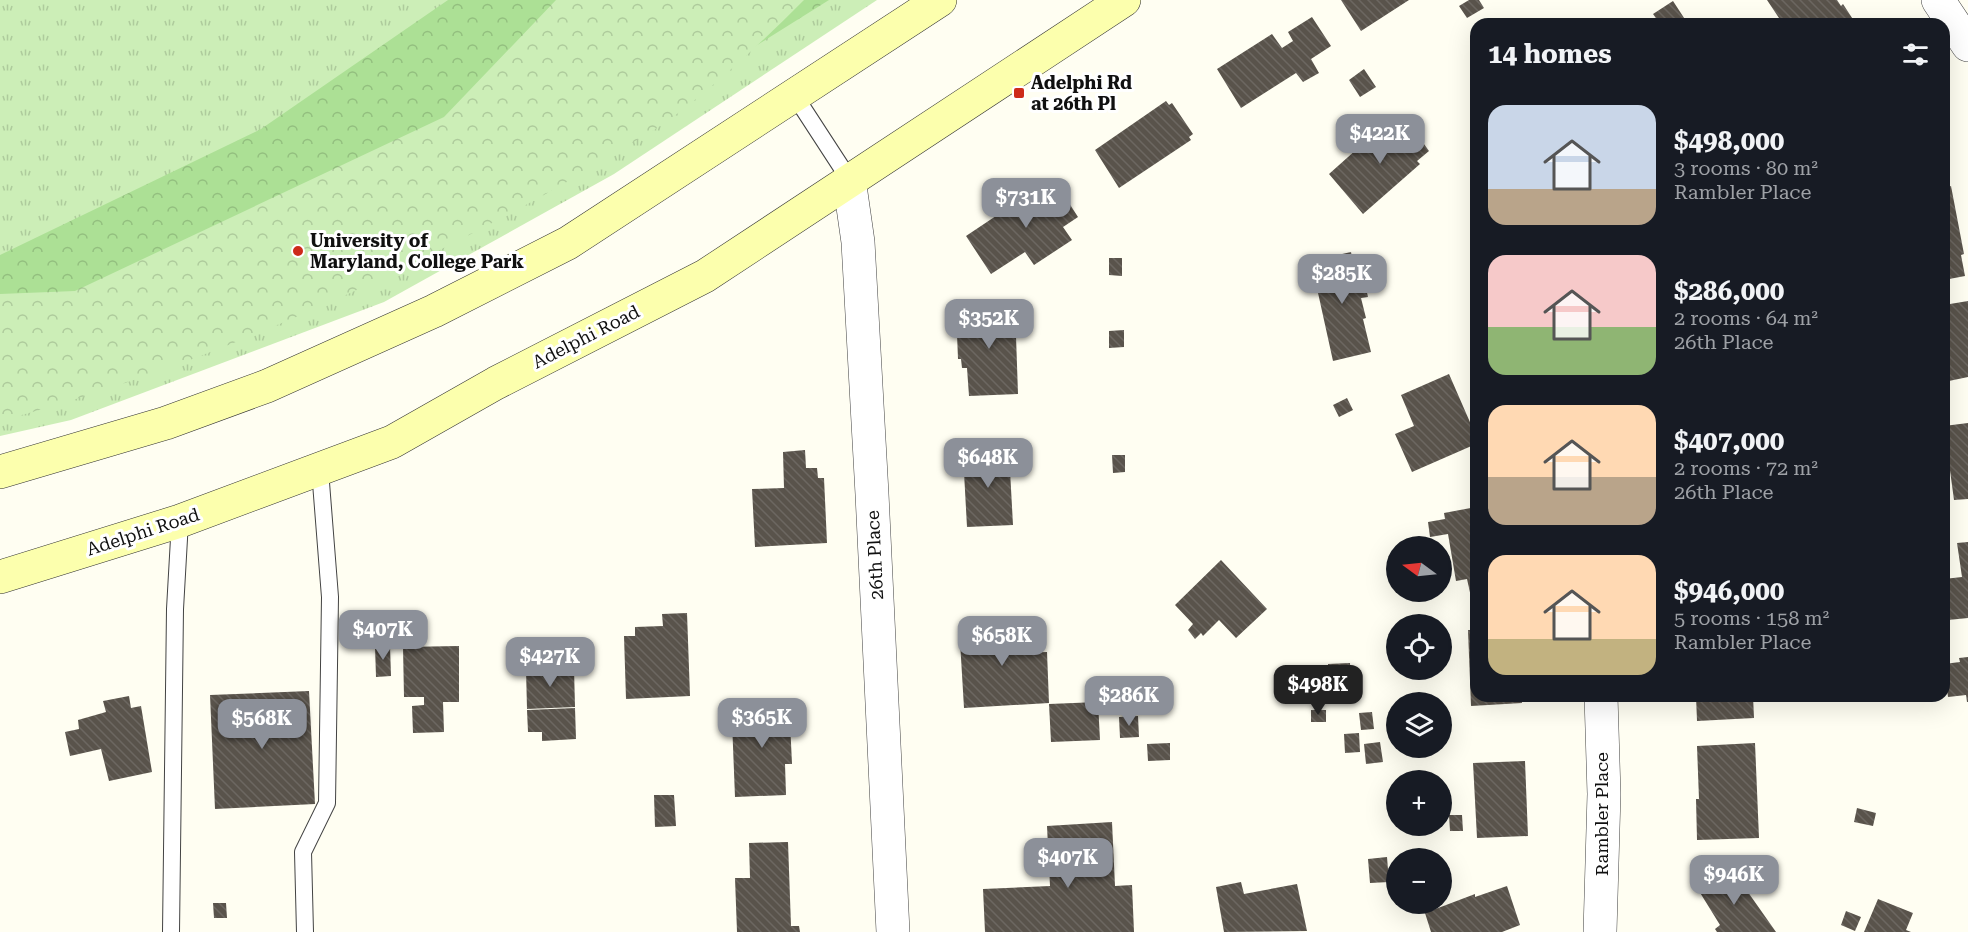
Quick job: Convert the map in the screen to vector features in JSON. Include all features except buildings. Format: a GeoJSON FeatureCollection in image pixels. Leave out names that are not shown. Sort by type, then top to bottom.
{"type":"FeatureCollection","features":[{"type":"Feature","properties":{"kind":"main road"},"geometry":{"type":"LineString","coordinates":[[0,472],[165,423],[267,386],[434,311],[568,243],[940,0]]}},
{"type":"Feature","properties":{"kind":"main road","name":"Adelphi Road"},"geometry":{"type":"LineString","coordinates":[[0,577],[180,521],[392,442],[496,383],[705,276],[1124,0]]}},
{"type":"Feature","properties":{"kind":"street"},"geometry":{"type":"LineString","coordinates":[[1938,0],[1968,45]]}},
{"type":"Feature","properties":{"kind":"street","name":"26th Place"},"geometry":{"type":"LineString","coordinates":[[849,179],[858,242],[893,932]]}},
{"type":"Feature","properties":{"kind":"street","name":"Rambler Place"},"geometry":{"type":"LineString","coordinates":[[1600,932],[1604,794],[1601,702]]}},
{"type":"Feature","properties":{"kind":"lane"},"geometry":{"type":"LineString","coordinates":[[795,96],[849,179]]}},
{"type":"Feature","properties":{"kind":"lane"},"geometry":{"type":"LineString","coordinates":[[305,932],[303,852],[327,803],[330,597],[320,470]]}},
{"type":"Feature","properties":{"kind":"lane"},"geometry":{"type":"LineString","coordinates":[[171,932],[175,609],[180,521]]}},
{"type":"Feature","properties":{"kind":"green space","name":"University of Maryland, College Park"},"geometry":{"type":"Polygon","coordinates":[[[0,0],[877,0],[614,174],[384,302],[71,420],[0,436],[0,0]]]}},
{"type":"Feature","properties":{"kind":"green space"},"geometry":{"type":"Polygon","coordinates":[[[448,0],[829,0],[514,198],[0,404],[0,255],[261,129],[448,0]]]}},
{"type":"Feature","properties":{"kind":"green space"},"geometry":{"type":"Polygon","coordinates":[[[556,0],[804,0],[729,71],[673,117],[577,176],[450,245],[262,332],[132,380],[0,421],[0,294],[75,291],[444,117],[556,0]]]}},
{"type":"Feature","properties":{"kind":"place","name":"Adelphi Rd at 26th Pl"},"geometry":{"type":"Point","coordinates":[1019,93]}},
{"type":"Feature","properties":{"kind":"place","name":"University of Maryland, College Park"},"geometry":{"type":"Point","coordinates":[298,251]}}]}
